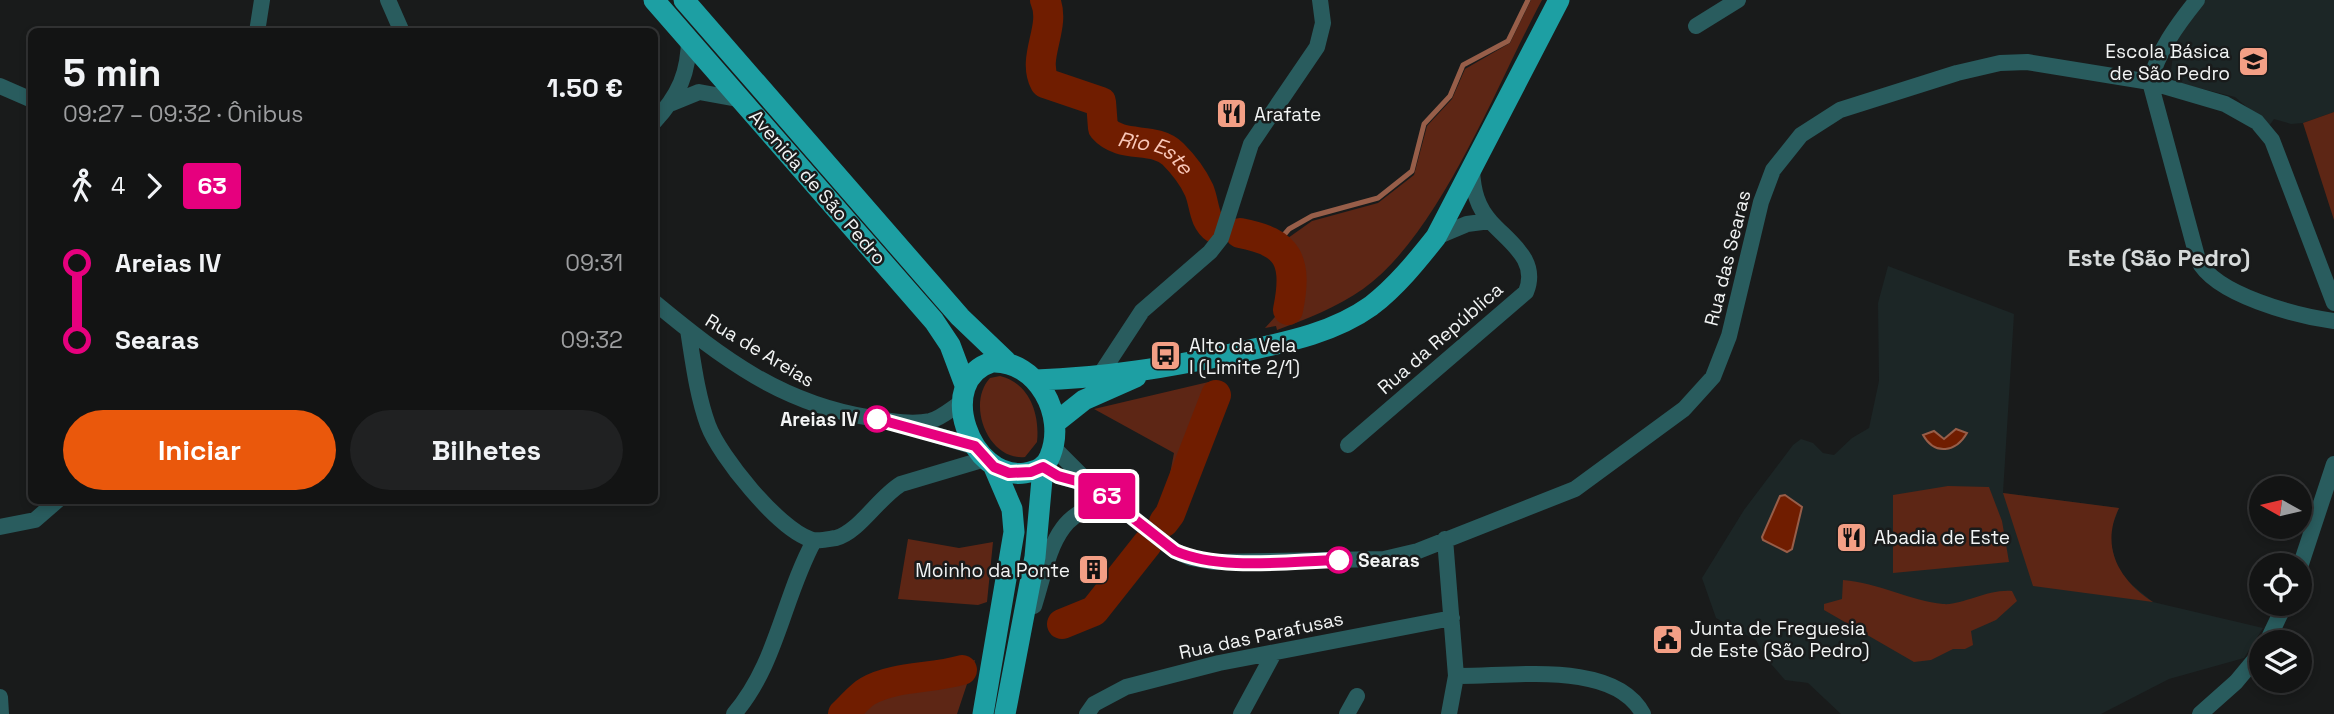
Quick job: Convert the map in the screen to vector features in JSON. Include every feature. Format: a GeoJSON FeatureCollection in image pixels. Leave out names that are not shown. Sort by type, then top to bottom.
{"type":"FeatureCollection","features":[{"type":"Feature","properties":{"kind":"main road","name":"Avenida de São Pedro"},"geometry":{"type":"LineString","coordinates":[[654,0],[934,321],[955,355],[967,428],[1012,509],[1014,532],[983,714]]}},
{"type":"Feature","properties":{"kind":"main road","name":"Avenida de São Pedro"},"geometry":{"type":"LineString","coordinates":[[684,0],[947,302],[1006,361],[1028,372],[1036,380]]}},
{"type":"Feature","properties":{"kind":"main road"},"geometry":{"type":"LineString","coordinates":[[1005,714],[1035,557],[1043,467],[1053,447],[1055,424],[1036,380],[1143,373],[1275,345],[1312,335],[1371,306],[1416,263],[1463,200],[1472,170],[1559,0]]}},
{"type":"Feature","properties":{"kind":"main road"},"geometry":{"type":"LineString","coordinates":[[963,393],[983,365],[1006,361]]}},
{"type":"Feature","properties":{"kind":"main road"},"geometry":{"type":"LineString","coordinates":[[1084,400],[1123,386],[1143,373]]}},
{"type":"Feature","properties":{"kind":"main road"},"geometry":{"type":"LineString","coordinates":[[1055,424],[1084,400],[1098,378]]}},
{"type":"Feature","properties":{"kind":"main road"},"geometry":{"type":"LineString","coordinates":[[985,458],[1019,474],[1043,467]]}},
{"type":"Feature","properties":{"kind":"street"},"geometry":{"type":"LineString","coordinates":[[258,28],[262,0]]}},
{"type":"Feature","properties":{"kind":"street"},"geometry":{"type":"LineString","coordinates":[[388,0],[400,28]]}},
{"type":"Feature","properties":{"kind":"street"},"geometry":{"type":"LineString","coordinates":[[1098,378],[1142,311],[1210,252],[1221,238],[1251,144],[1317,47],[1323,23],[1320,0]]}},
{"type":"Feature","properties":{"kind":"street"},"geometry":{"type":"LineString","coordinates":[[1696,26],[1738,0]]}},
{"type":"Feature","properties":{"kind":"street"},"geometry":{"type":"LineString","coordinates":[[2197,0],[2171,34],[2154,65],[2150,82],[2191,240],[2204,272],[2212,280],[2307,317],[2334,321]]}},
{"type":"Feature","properties":{"kind":"street"},"geometry":{"type":"LineString","coordinates":[[658,118],[671,103],[686,74],[689,37]]}},
{"type":"Feature","properties":{"kind":"street","name":"Rua das Searas"},"geometry":{"type":"LineString","coordinates":[[1053,447],[1091,485],[1119,504],[1175,551],[1191,558],[1213,562],[1384,559],[1418,551],[1445,538],[1575,489],[1700,394],[1713,377],[1724,355],[1761,202],[1773,170],[1801,135],[1840,110],[1945,76],[2000,63],[2049,64],[2150,82],[2225,104],[2257,122],[2272,141],[2281,161],[2334,303]]}},
{"type":"Feature","properties":{"kind":"street"},"geometry":{"type":"LineString","coordinates":[[0,86],[28,98]]}},
{"type":"Feature","properties":{"kind":"street"},"geometry":{"type":"LineString","coordinates":[[671,103],[699,92],[743,100]]}},
{"type":"Feature","properties":{"kind":"street"},"geometry":{"type":"LineString","coordinates":[[1463,200],[1467,224]]}},
{"type":"Feature","properties":{"kind":"street","name":"Rua da República"},"geometry":{"type":"LineString","coordinates":[[1348,445],[1526,292],[1530,274],[1521,252],[1463,200]]}},
{"type":"Feature","properties":{"kind":"street"},"geometry":{"type":"LineString","coordinates":[[1436,237],[1467,224],[1490,222]]}},
{"type":"Feature","properties":{"kind":"street","name":"Rua de Areias"},"geometry":{"type":"LineString","coordinates":[[658,305],[697,339],[794,398],[820,408],[895,422],[985,458]]}},
{"type":"Feature","properties":{"kind":"street"},"geometry":{"type":"LineString","coordinates":[[688,330],[708,424],[719,447],[774,512],[801,536],[814,541],[848,533],[889,491],[901,484],[985,458]]}},
{"type":"Feature","properties":{"kind":"street","name":"Rua de Areias"},"geometry":{"type":"LineString","coordinates":[[895,422],[929,421],[963,393]]}},
{"type":"Feature","properties":{"kind":"street"},"geometry":{"type":"LineString","coordinates":[[2305,553],[2334,464]]}},
{"type":"Feature","properties":{"kind":"street","name":"Rua das Searas"},"geometry":{"type":"LineString","coordinates":[[1043,467],[1058,476],[1091,485]]}},
{"type":"Feature","properties":{"kind":"street"},"geometry":{"type":"LineString","coordinates":[[0,527],[35,520],[53,504]]}},
{"type":"Feature","properties":{"kind":"street"},"geometry":{"type":"LineString","coordinates":[[1017,655],[1062,527],[1085,508],[1097,504],[1119,504]]}},
{"type":"Feature","properties":{"kind":"street"},"geometry":{"type":"LineString","coordinates":[[1445,538],[1456,677],[1448,714]]}},
{"type":"Feature","properties":{"kind":"street"},"geometry":{"type":"LineString","coordinates":[[734,714],[764,671],[793,582],[814,541]]}},
{"type":"Feature","properties":{"kind":"street","name":"Rua das Parafusas"},"geometry":{"type":"LineString","coordinates":[[1087,714],[1094,704],[1126,687],[1274,653],[1452,618]]}},
{"type":"Feature","properties":{"kind":"street"},"geometry":{"type":"LineString","coordinates":[[1241,714],[1274,653]]}},
{"type":"Feature","properties":{"kind":"street"},"geometry":{"type":"LineString","coordinates":[[2200,714],[2236,682],[2249,666]]}},
{"type":"Feature","properties":{"kind":"street"},"geometry":{"type":"LineString","coordinates":[[1456,677],[1595,679],[1625,692],[1643,714]]}},
{"type":"Feature","properties":{"kind":"street"},"geometry":{"type":"LineString","coordinates":[[1347,714],[1357,695]]}},
{"type":"Feature","properties":{"kind":"street"},"geometry":{"type":"LineString","coordinates":[[0,697],[1,714]]}},
{"type":"Feature","properties":{"kind":"shaded area"},"geometry":{"type":"Polygon","coordinates":[[[1531,0],[1542,0],[1464,155],[1417,232],[1391,264],[1363,289],[1322,312],[1277,330],[1276,326],[1265,328],[1282,309],[1292,311],[1296,293],[1293,267],[1281,243],[1312,221],[1378,203],[1414,175],[1427,126],[1452,99],[1465,69],[1510,43],[1531,0]]]}},
{"type":"Feature","properties":{"kind":"shaded area","name":"Escola Básica de São Pedro"},"geometry":{"type":"Polygon","coordinates":[[[2205,0],[2334,0],[2334,112],[2303,123],[2291,124],[2274,119],[2269,126],[2235,97],[2175,82],[2171,70],[2175,41],[2205,0]]]}},
{"type":"Feature","properties":{"kind":"shaded area"},"geometry":{"type":"Polygon","coordinates":[[[2334,112],[2334,220],[2303,123],[2334,112]]]}},
{"type":"Feature","properties":{"kind":"shaded area"},"geometry":{"type":"Polygon","coordinates":[[[1888,266],[2014,314],[2003,493],[2119,508],[2110,532],[2111,544],[2118,570],[2125,579],[2153,602],[2263,628],[2249,630],[2249,650],[2244,658],[2169,679],[2101,714],[1841,714],[1808,683],[1785,680],[1765,657],[1756,640],[1716,618],[1702,578],[1744,510],[1793,445],[1801,439],[1813,443],[1823,453],[1834,455],[1852,438],[1869,428],[1879,381],[1878,303],[1888,266]]]}},
{"type":"Feature","properties":{"kind":"shaded area"},"geometry":{"type":"Polygon","coordinates":[[[1000,376],[1019,385],[1035,411],[1037,442],[1025,457],[1012,456],[1001,450],[991,441],[985,429],[980,402],[983,389],[990,378],[1000,376]]]}},
{"type":"Feature","properties":{"kind":"shaded area"},"geometry":{"type":"Polygon","coordinates":[[[1217,380],[1197,421],[1160,519],[1155,516],[1169,479],[1174,453],[1094,409],[1217,380]]]}},
{"type":"Feature","properties":{"kind":"shaded area"},"geometry":{"type":"Polygon","coordinates":[[[1956,429],[1967,433],[1951,448],[1939,449],[1923,435],[1934,431],[1944,439],[1956,429]]]}},
{"type":"Feature","properties":{"kind":"shaded area"},"geometry":{"type":"Polygon","coordinates":[[[1948,486],[1989,487],[2002,521],[2009,562],[1893,573],[1893,495],[1948,486]]]}},
{"type":"Feature","properties":{"kind":"shaded area"},"geometry":{"type":"Polygon","coordinates":[[[2003,493],[2119,508],[2112,536],[2116,561],[2131,584],[2153,602],[2033,586],[2003,493]]]}},
{"type":"Feature","properties":{"kind":"shaded area"},"geometry":{"type":"Polygon","coordinates":[[[1785,495],[1802,507],[1792,549],[1787,552],[1762,537],[1780,496],[1785,495]]]}},
{"type":"Feature","properties":{"kind":"shaded area"},"geometry":{"type":"Polygon","coordinates":[[[908,539],[959,548],[993,542],[987,602],[978,605],[898,599],[908,539]]]}},
{"type":"Feature","properties":{"kind":"shaded area"},"geometry":{"type":"Polygon","coordinates":[[[1843,580],[1943,604],[1958,603],[2003,591],[2012,591],[2017,601],[1996,620],[1971,631],[1973,645],[1965,649],[1953,649],[1931,660],[1914,662],[1824,610],[1824,604],[1842,599],[1843,580]]]}},
{"type":"Feature","properties":{"kind":"shaded area"},"geometry":{"type":"Polygon","coordinates":[[[975,660],[957,714],[834,714],[858,692],[864,680],[886,671],[953,667],[975,660]]]}},
{"type":"Feature","properties":{"kind":"waterway","name":"Rio Este"},"geometry":{"type":"LineString","coordinates":[[1045,0],[1048,21],[1041,63],[1045,83],[1101,102],[1103,128],[1111,135],[1119,139],[1156,145],[1173,154],[1194,180],[1206,216],[1216,229]]}},
{"type":"Feature","properties":{"kind":"waterway"},"geometry":{"type":"LineString","coordinates":[[1277,243],[1289,229],[1312,216],[1378,198],[1412,171],[1424,124],[1450,96],[1463,65],[1508,41],[1528,0]]}},
{"type":"Feature","properties":{"kind":"waterway","name":"Rio Este"},"geometry":{"type":"LineString","coordinates":[[1240,233],[1270,242],[1286,256],[1292,279],[1288,310]]}},
{"type":"Feature","properties":{"kind":"waterway","name":"Rio Este"},"geometry":{"type":"LineString","coordinates":[[1164,522],[1170,514],[1216,395]]}},
{"type":"Feature","properties":{"kind":"waterway","name":"Rio Este"},"geometry":{"type":"LineString","coordinates":[[1062,624],[1094,611],[1147,544]]}},
{"type":"Feature","properties":{"kind":"waterway","name":"Rio Este"},"geometry":{"type":"LineString","coordinates":[[843,714],[865,693],[878,686],[962,670]]}},
{"type":"Feature","properties":{"kind":"bus line","name":"63"},"geometry":{"type":"LineString","coordinates":[[877,419],[975,446],[994,467],[1009,473],[1031,472],[1043,467],[1058,476],[1091,485],[1119,504],[1175,551],[1191,558],[1213,562],[1339,560]]}},
{"type":"Feature","properties":{"kind":"place","name":"Escola Básica de São Pedro"},"geometry":{"type":"Point","coordinates":[2253,62]}},
{"type":"Feature","properties":{"kind":"place","name":"Arafate"},"geometry":{"type":"Point","coordinates":[1231,114]}},
{"type":"Feature","properties":{"kind":"place","name":"Alto da Vela I (Limite 2/1)"},"geometry":{"type":"Point","coordinates":[1166,356]}},
{"type":"Feature","properties":{"kind":"place","name":"Areias IV"},"geometry":{"type":"Point","coordinates":[877,419]}},
{"type":"Feature","properties":{"kind":"place","name":"Abadia de Este"},"geometry":{"type":"Point","coordinates":[1851,537]}},
{"type":"Feature","properties":{"kind":"place","name":"Searas"},"geometry":{"type":"Point","coordinates":[1339,560]}},
{"type":"Feature","properties":{"kind":"place","name":"Moinho da Ponte"},"geometry":{"type":"Point","coordinates":[1093,570]}},
{"type":"Feature","properties":{"kind":"place","name":"Junta de Freguesia de Este (São Pedro)"},"geometry":{"type":"Point","coordinates":[1667,639]}},
{"type":"Feature","properties":{"kind":"district","name":"Este (São Pedro)"},"geometry":{"type":"Point","coordinates":[2159,258]}}]}
